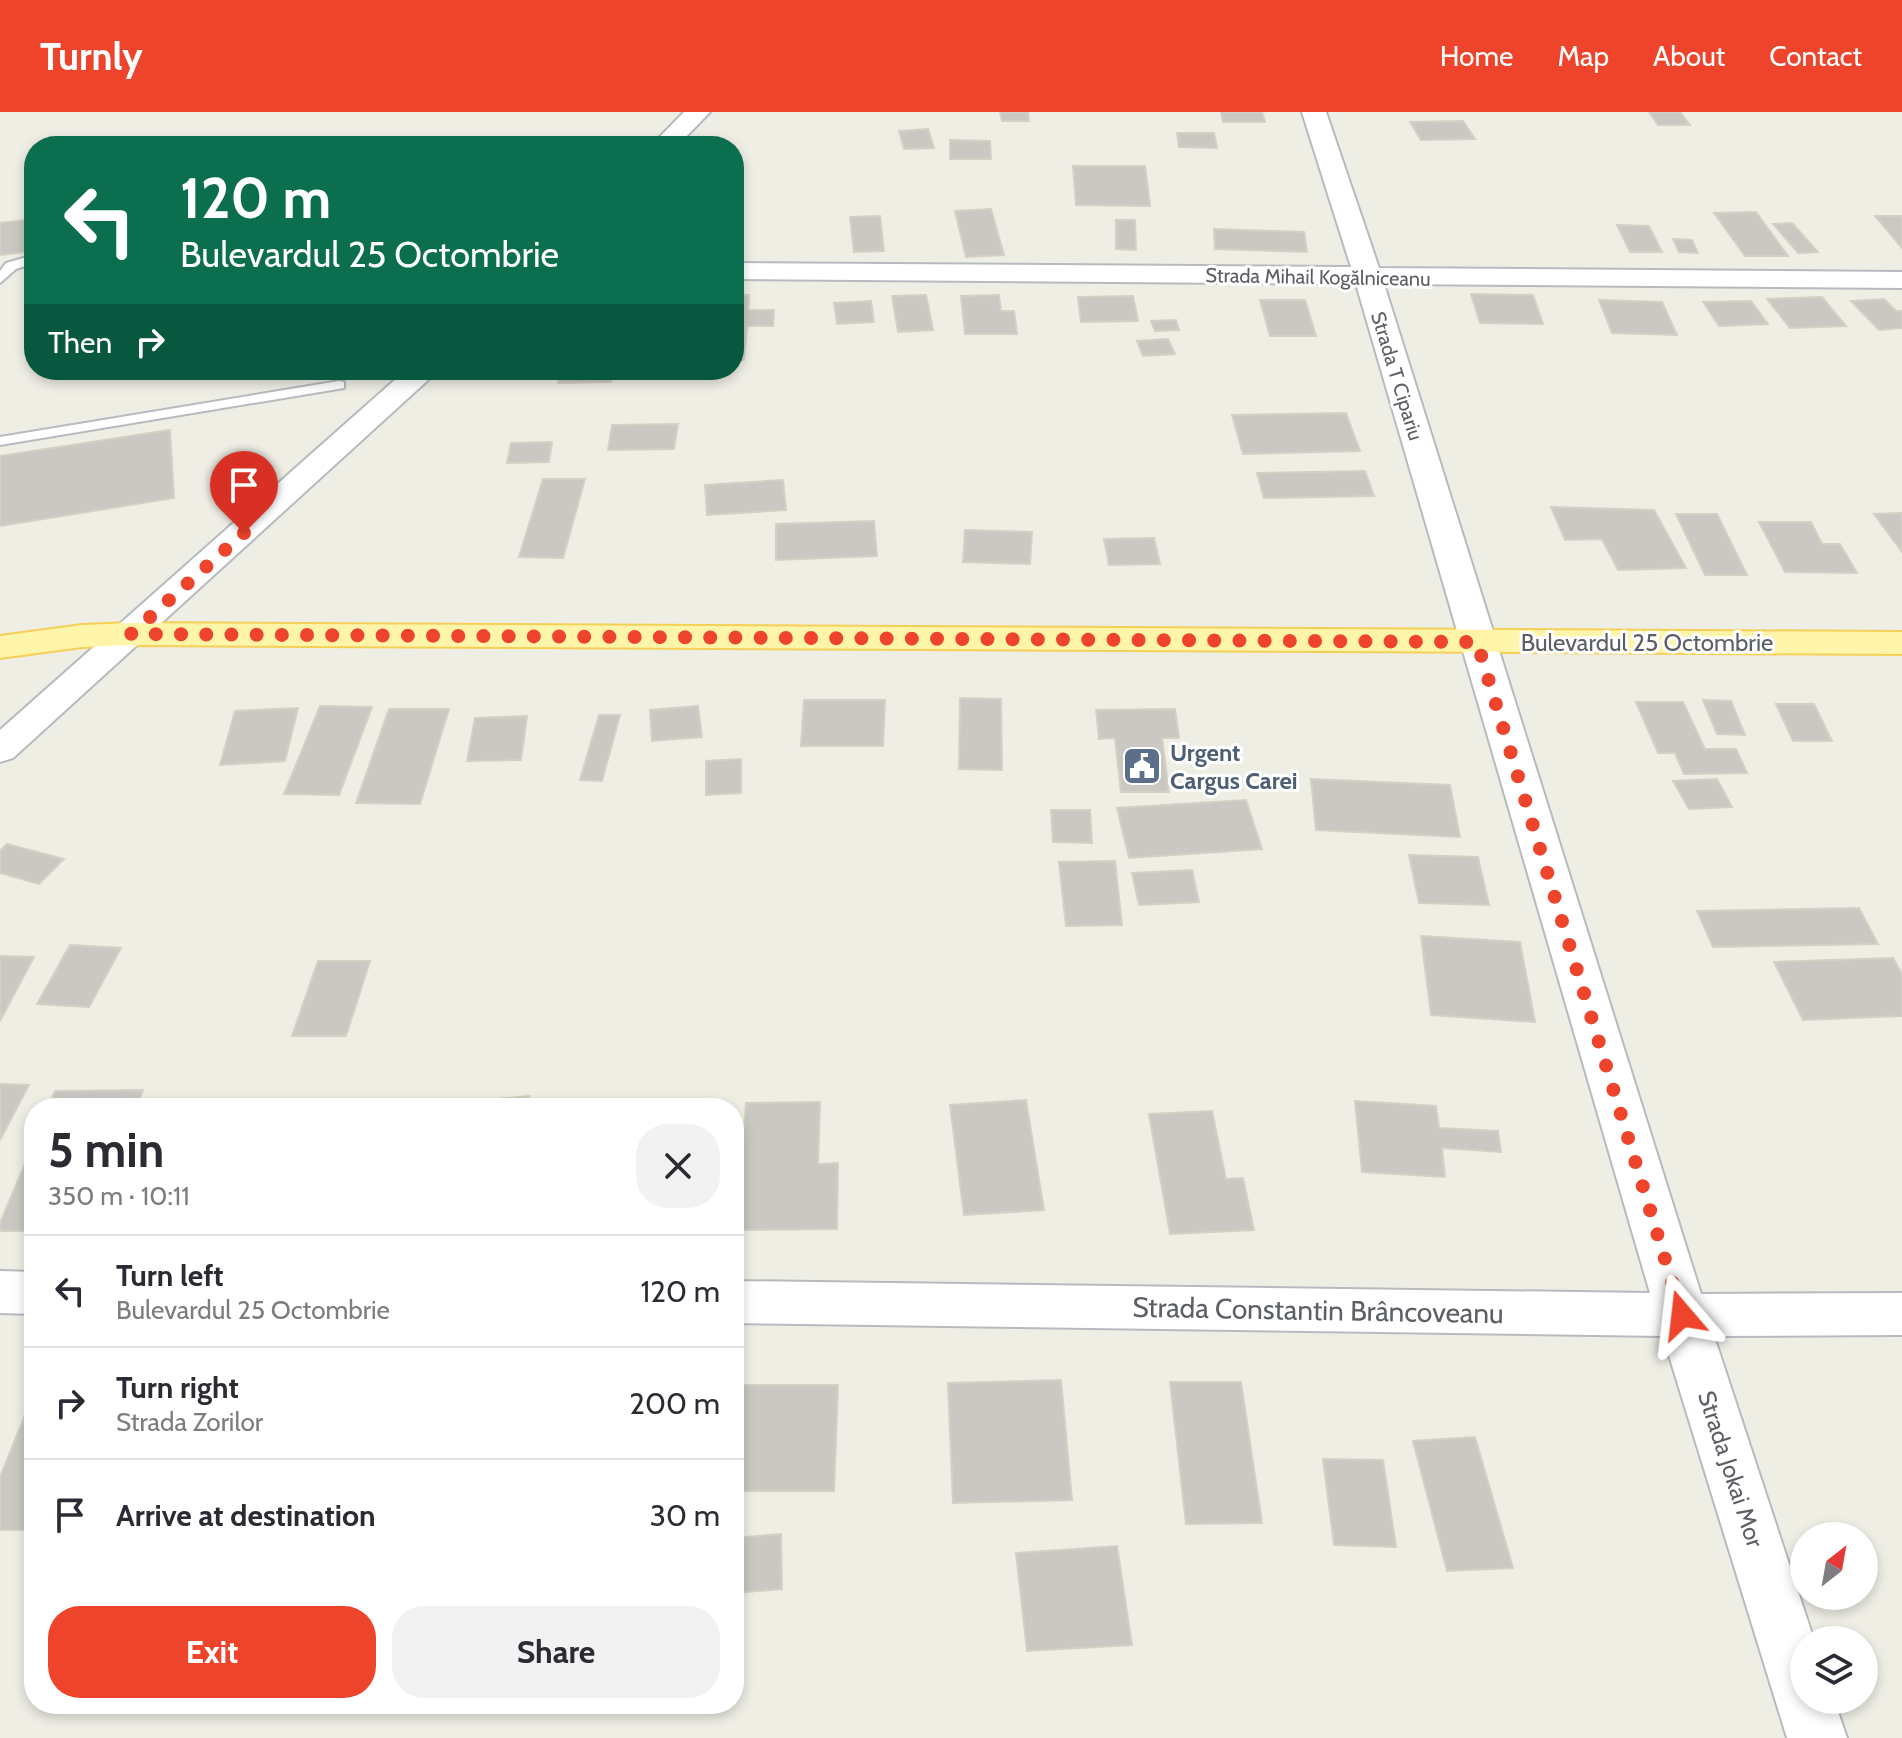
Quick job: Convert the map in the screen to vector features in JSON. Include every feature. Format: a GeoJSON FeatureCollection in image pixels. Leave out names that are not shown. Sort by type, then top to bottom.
{"type":"FeatureCollection","features":[{"type":"Feature","properties":{"kind":"main road","name":"Bulevardul 25 Octombrie"},"geometry":{"type":"LineString","coordinates":[[0,647],[82,636],[131,634],[1902,643]]}},
{"type":"Feature","properties":{"kind":"street"},"geometry":{"type":"LineString","coordinates":[[673,136],[698,112]]}},
{"type":"Feature","properties":{"kind":"street","name":"Strada T Cipariu"},"geometry":{"type":"LineString","coordinates":[[1314,112],[1368,277],[1477,642]]}},
{"type":"Feature","properties":{"kind":"street","name":"Strada Mihail Kogălniceanu"},"geometry":{"type":"LineString","coordinates":[[744,271],[1902,280]]}},
{"type":"Feature","properties":{"kind":"street"},"geometry":{"type":"LineString","coordinates":[[0,750],[413,380]]}},
{"type":"Feature","properties":{"kind":"street","name":"Strada Jokai Mor"},"geometry":{"type":"LineString","coordinates":[[1477,642],[1682,1315],[1790,1655]]}},
{"type":"Feature","properties":{"kind":"street"},"geometry":{"type":"LineString","coordinates":[[0,1292],[24,1293]]}},
{"type":"Feature","properties":{"kind":"street","name":"Strada Constantin Brâncoveanu"},"geometry":{"type":"LineString","coordinates":[[744,1302],[1682,1315],[1902,1314]]}},
{"type":"Feature","properties":{"kind":"street","name":"Strada Jokai Mor"},"geometry":{"type":"LineString","coordinates":[[1809,1714],[1817,1738]]}},
{"type":"Feature","properties":{"kind":"lane"},"geometry":{"type":"LineString","coordinates":[[0,279],[11,266],[24,262]]}},
{"type":"Feature","properties":{"kind":"lane"},"geometry":{"type":"LineString","coordinates":[[0,441],[339,385]]}},
{"type":"Feature","properties":{"kind":"building"},"geometry":{"type":"Polygon","coordinates":[[[1000,112],[1028,112],[1029,121],[1002,121],[1000,112]]]}},
{"type":"Feature","properties":{"kind":"building"},"geometry":{"type":"Polygon","coordinates":[[[1221,112],[1262,112],[1265,122],[1223,122],[1221,112]]]}},
{"type":"Feature","properties":{"kind":"building"},"geometry":{"type":"Polygon","coordinates":[[[1649,112],[1680,112],[1690,125],[1658,125],[1649,112]]]}},
{"type":"Feature","properties":{"kind":"building"},"geometry":{"type":"Polygon","coordinates":[[[1463,121],[1475,139],[1421,140],[1410,122],[1463,121]]]}},
{"type":"Feature","properties":{"kind":"building"},"geometry":{"type":"Polygon","coordinates":[[[928,129],[934,148],[904,149],[899,131],[928,129]]]}},
{"type":"Feature","properties":{"kind":"building"},"geometry":{"type":"Polygon","coordinates":[[[1177,133],[1214,133],[1217,148],[1179,147],[1177,133]]]}},
{"type":"Feature","properties":{"kind":"building"},"geometry":{"type":"Polygon","coordinates":[[[950,140],[990,141],[991,159],[950,159],[950,140]]]}},
{"type":"Feature","properties":{"kind":"building"},"geometry":{"type":"Polygon","coordinates":[[[1073,166],[1145,166],[1150,206],[1076,205],[1073,166]]]}},
{"type":"Feature","properties":{"kind":"building"},"geometry":{"type":"Polygon","coordinates":[[[991,209],[1004,255],[966,257],[955,211],[991,209]]]}},
{"type":"Feature","properties":{"kind":"building"},"geometry":{"type":"Polygon","coordinates":[[[1756,212],[1788,256],[1745,256],[1714,213],[1756,212]]]}},
{"type":"Feature","properties":{"kind":"building"},"geometry":{"type":"Polygon","coordinates":[[[880,216],[884,251],[854,252],[850,217],[880,216]]]}},
{"type":"Feature","properties":{"kind":"building"},"geometry":{"type":"Polygon","coordinates":[[[1875,216],[1902,216],[1902,248],[1875,216]]]}},
{"type":"Feature","properties":{"kind":"building"},"geometry":{"type":"Polygon","coordinates":[[[24,220],[24,252],[0,255],[0,223],[24,220]]]}},
{"type":"Feature","properties":{"kind":"building"},"geometry":{"type":"Polygon","coordinates":[[[1116,220],[1135,220],[1136,250],[1116,249],[1116,220]]]}},
{"type":"Feature","properties":{"kind":"building"},"geometry":{"type":"Polygon","coordinates":[[[1792,223],[1818,252],[1798,253],[1773,224],[1792,223]]]}},
{"type":"Feature","properties":{"kind":"building"},"geometry":{"type":"Polygon","coordinates":[[[1617,225],[1649,226],[1662,252],[1630,252],[1617,225]]]}},
{"type":"Feature","properties":{"kind":"building"},"geometry":{"type":"Polygon","coordinates":[[[1214,229],[1304,232],[1307,252],[1215,249],[1214,229]]]}},
{"type":"Feature","properties":{"kind":"building"},"geometry":{"type":"Polygon","coordinates":[[[1673,239],[1692,240],[1698,253],[1679,252],[1673,239]]]}},
{"type":"Feature","properties":{"kind":"building"},"geometry":{"type":"Polygon","coordinates":[[[1471,294],[1533,295],[1543,324],[1480,323],[1471,294]]]}},
{"type":"Feature","properties":{"kind":"building"},"geometry":{"type":"Polygon","coordinates":[[[744,295],[749,295],[748,310],[774,310],[773,326],[747,326],[744,360],[744,295]]]}},
{"type":"Feature","properties":{"kind":"building"},"geometry":{"type":"Polygon","coordinates":[[[926,295],[933,330],[898,332],[892,296],[926,295]]]}},
{"type":"Feature","properties":{"kind":"building"},"geometry":{"type":"Polygon","coordinates":[[[999,295],[1001,311],[1014,311],[1017,334],[965,334],[961,296],[999,295]]]}},
{"type":"Feature","properties":{"kind":"building"},"geometry":{"type":"Polygon","coordinates":[[[1133,296],[1138,321],[1081,322],[1078,297],[1133,296]]]}},
{"type":"Feature","properties":{"kind":"building"},"geometry":{"type":"Polygon","coordinates":[[[1822,297],[1846,326],[1790,328],[1767,299],[1822,297]]]}},
{"type":"Feature","properties":{"kind":"building"},"geometry":{"type":"Polygon","coordinates":[[[1884,299],[1896,311],[1902,311],[1902,328],[1879,330],[1851,301],[1884,299]]]}},
{"type":"Feature","properties":{"kind":"building"},"geometry":{"type":"Polygon","coordinates":[[[1260,300],[1305,300],[1316,336],[1270,336],[1260,300]]]}},
{"type":"Feature","properties":{"kind":"building"},"geometry":{"type":"Polygon","coordinates":[[[1599,300],[1662,302],[1677,335],[1612,333],[1599,300]]]}},
{"type":"Feature","properties":{"kind":"building"},"geometry":{"type":"Polygon","coordinates":[[[871,301],[874,322],[837,324],[834,303],[871,301]]]}},
{"type":"Feature","properties":{"kind":"building"},"geometry":{"type":"Polygon","coordinates":[[[1751,301],[1768,324],[1719,326],[1703,302],[1751,301]]]}},
{"type":"Feature","properties":{"kind":"building"},"geometry":{"type":"Polygon","coordinates":[[[1176,320],[1179,330],[1155,331],[1151,321],[1176,320]]]}},
{"type":"Feature","properties":{"kind":"building"},"geometry":{"type":"Polygon","coordinates":[[[1168,339],[1175,354],[1143,356],[1137,341],[1168,339]]]}},
{"type":"Feature","properties":{"kind":"building"},"geometry":{"type":"Polygon","coordinates":[[[559,380],[612,380],[611,382],[558,383],[559,380]]]}},
{"type":"Feature","properties":{"kind":"building"},"geometry":{"type":"Polygon","coordinates":[[[1346,413],[1360,451],[1243,454],[1232,415],[1346,413]]]}},
{"type":"Feature","properties":{"kind":"building"},"geometry":{"type":"Polygon","coordinates":[[[678,424],[674,449],[608,450],[612,425],[678,424]]]}},
{"type":"Feature","properties":{"kind":"building"},"geometry":{"type":"Polygon","coordinates":[[[170,430],[174,498],[0,526],[0,456],[170,430]]]}},
{"type":"Feature","properties":{"kind":"building"},"geometry":{"type":"Polygon","coordinates":[[[552,442],[549,462],[507,463],[511,443],[552,442]]]}},
{"type":"Feature","properties":{"kind":"building"},"geometry":{"type":"Polygon","coordinates":[[[1365,471],[1374,496],[1264,498],[1257,473],[1365,471]]]}},
{"type":"Feature","properties":{"kind":"building"},"geometry":{"type":"Polygon","coordinates":[[[543,479],[585,479],[563,558],[519,557],[543,479]]]}},
{"type":"Feature","properties":{"kind":"building"},"geometry":{"type":"Polygon","coordinates":[[[783,480],[786,510],[707,515],[705,485],[783,480]]]}},
{"type":"Feature","properties":{"kind":"building"},"geometry":{"type":"Polygon","coordinates":[[[1551,507],[1654,510],[1686,568],[1618,570],[1602,539],[1565,540],[1551,507]]]}},
{"type":"Feature","properties":{"kind":"building"},"geometry":{"type":"Polygon","coordinates":[[[1902,513],[1902,552],[1874,514],[1902,513]]]}},
{"type":"Feature","properties":{"kind":"building"},"geometry":{"type":"Polygon","coordinates":[[[1676,514],[1717,514],[1747,575],[1705,575],[1676,514]]]}},
{"type":"Feature","properties":{"kind":"building"},"geometry":{"type":"Polygon","coordinates":[[[874,521],[877,556],[776,560],[776,524],[874,521]]]}},
{"type":"Feature","properties":{"kind":"building"},"geometry":{"type":"Polygon","coordinates":[[[1759,522],[1811,522],[1822,544],[1840,544],[1857,573],[1785,572],[1759,522]]]}},
{"type":"Feature","properties":{"kind":"building"},"geometry":{"type":"Polygon","coordinates":[[[965,530],[1032,532],[1030,564],[963,562],[965,530]]]}},
{"type":"Feature","properties":{"kind":"building"},"geometry":{"type":"Polygon","coordinates":[[[1154,538],[1160,564],[1109,565],[1104,539],[1154,538]]]}},
{"type":"Feature","properties":{"kind":"building"},"geometry":{"type":"Polygon","coordinates":[[[960,698],[1001,699],[1002,770],[959,769],[960,698]]]}},
{"type":"Feature","properties":{"kind":"building"},"geometry":{"type":"Polygon","coordinates":[[[804,700],[885,700],[883,746],[801,746],[804,700]]]}},
{"type":"Feature","properties":{"kind":"building"},"geometry":{"type":"Polygon","coordinates":[[[1703,700],[1731,701],[1745,735],[1717,734],[1703,700]]]}},
{"type":"Feature","properties":{"kind":"building"},"geometry":{"type":"Polygon","coordinates":[[[1636,702],[1683,702],[1705,749],[1736,749],[1747,773],[1684,774],[1675,753],[1658,753],[1636,702]]]}},
{"type":"Feature","properties":{"kind":"building"},"geometry":{"type":"Polygon","coordinates":[[[1776,704],[1814,704],[1832,741],[1793,741],[1776,704]]]}},
{"type":"Feature","properties":{"kind":"building"},"geometry":{"type":"Polygon","coordinates":[[[320,706],[372,707],[339,795],[284,794],[320,706]]]}},
{"type":"Feature","properties":{"kind":"building"},"geometry":{"type":"Polygon","coordinates":[[[698,706],[702,737],[652,741],[650,710],[698,706]]]}},
{"type":"Feature","properties":{"kind":"building"},"geometry":{"type":"Polygon","coordinates":[[[298,708],[285,761],[220,765],[235,711],[298,708]]]}},
{"type":"Feature","properties":{"kind":"building"},"geometry":{"type":"Polygon","coordinates":[[[389,709],[449,709],[420,804],[356,803],[389,709]]]}},
{"type":"Feature","properties":{"kind":"building","name":"Urgent Cargus Carei"},"geometry":{"type":"Polygon","coordinates":[[[1175,709],[1179,738],[1162,738],[1169,792],[1121,792],[1115,738],[1099,739],[1096,710],[1175,709]]]}},
{"type":"Feature","properties":{"kind":"building"},"geometry":{"type":"Polygon","coordinates":[[[599,715],[620,715],[602,781],[580,780],[599,715]]]}},
{"type":"Feature","properties":{"kind":"building"},"geometry":{"type":"Polygon","coordinates":[[[527,716],[521,760],[467,761],[475,718],[527,716]]]}},
{"type":"Feature","properties":{"kind":"building"},"geometry":{"type":"Polygon","coordinates":[[[741,759],[741,793],[706,795],[706,761],[741,759]]]}},
{"type":"Feature","properties":{"kind":"building"},"geometry":{"type":"Polygon","coordinates":[[[1311,779],[1450,785],[1460,837],[1316,830],[1311,779]]]}},
{"type":"Feature","properties":{"kind":"building"},"geometry":{"type":"Polygon","coordinates":[[[1717,779],[1732,807],[1689,809],[1673,781],[1717,779]]]}},
{"type":"Feature","properties":{"kind":"building"},"geometry":{"type":"Polygon","coordinates":[[[1246,800],[1262,849],[1129,858],[1117,808],[1246,800]]]}},
{"type":"Feature","properties":{"kind":"building"},"geometry":{"type":"Polygon","coordinates":[[[1051,810],[1090,810],[1092,843],[1053,842],[1051,810]]]}},
{"type":"Feature","properties":{"kind":"building"},"geometry":{"type":"Polygon","coordinates":[[[7,844],[64,859],[39,884],[0,873],[0,851],[7,844]]]}},
{"type":"Feature","properties":{"kind":"building"},"geometry":{"type":"Polygon","coordinates":[[[1409,855],[1478,857],[1489,905],[1419,903],[1409,855]]]}},
{"type":"Feature","properties":{"kind":"building"},"geometry":{"type":"Polygon","coordinates":[[[1115,861],[1122,925],[1066,926],[1059,862],[1115,861]]]}},
{"type":"Feature","properties":{"kind":"building"},"geometry":{"type":"Polygon","coordinates":[[[1192,870],[1199,902],[1139,905],[1132,873],[1192,870]]]}},
{"type":"Feature","properties":{"kind":"building"},"geometry":{"type":"Polygon","coordinates":[[[1859,908],[1878,944],[1713,947],[1697,911],[1859,908]]]}},
{"type":"Feature","properties":{"kind":"building"},"geometry":{"type":"Polygon","coordinates":[[[1421,936],[1520,942],[1535,1022],[1431,1015],[1421,936]]]}},
{"type":"Feature","properties":{"kind":"building"},"geometry":{"type":"Polygon","coordinates":[[[70,945],[121,948],[89,1007],[37,1004],[70,945]]]}},
{"type":"Feature","properties":{"kind":"building"},"geometry":{"type":"Polygon","coordinates":[[[0,956],[34,957],[0,1021],[0,956]]]}},
{"type":"Feature","properties":{"kind":"building"},"geometry":{"type":"Polygon","coordinates":[[[1893,958],[1902,974],[1902,1016],[1803,1020],[1774,962],[1893,958]]]}},
{"type":"Feature","properties":{"kind":"building"},"geometry":{"type":"Polygon","coordinates":[[[318,961],[370,961],[346,1036],[292,1036],[318,961]]]}},
{"type":"Feature","properties":{"kind":"building"},"geometry":{"type":"Polygon","coordinates":[[[0,1084],[29,1085],[0,1140],[0,1084]]]}},
{"type":"Feature","properties":{"kind":"building"},"geometry":{"type":"Polygon","coordinates":[[[143,1090],[140,1098],[52,1098],[55,1091],[143,1090]]]}},
{"type":"Feature","properties":{"kind":"building"},"geometry":{"type":"Polygon","coordinates":[[[1026,1100],[1044,1210],[964,1215],[950,1105],[1026,1100]]]}},
{"type":"Feature","properties":{"kind":"building"},"geometry":{"type":"Polygon","coordinates":[[[1355,1101],[1436,1106],[1439,1128],[1498,1131],[1501,1152],[1442,1148],[1445,1177],[1362,1172],[1355,1101]]]}},
{"type":"Feature","properties":{"kind":"building"},"geometry":{"type":"Polygon","coordinates":[[[820,1102],[818,1164],[838,1163],[837,1229],[744,1230],[746,1103],[820,1102]]]}},
{"type":"Feature","properties":{"kind":"building"},"geometry":{"type":"Polygon","coordinates":[[[1212,1111],[1226,1179],[1243,1178],[1254,1230],[1170,1234],[1149,1114],[1212,1111]]]}},
{"type":"Feature","properties":{"kind":"building"},"geometry":{"type":"Polygon","coordinates":[[[24,1166],[24,1231],[0,1231],[0,1223],[24,1166]]]}},
{"type":"Feature","properties":{"kind":"building"},"geometry":{"type":"Polygon","coordinates":[[[1061,1380],[1072,1500],[953,1503],[948,1383],[1061,1380]]]}},
{"type":"Feature","properties":{"kind":"building"},"geometry":{"type":"Polygon","coordinates":[[[1170,1382],[1241,1382],[1262,1523],[1186,1524],[1170,1382]]]}},
{"type":"Feature","properties":{"kind":"building"},"geometry":{"type":"Polygon","coordinates":[[[744,1385],[838,1385],[834,1491],[744,1491],[744,1385]]]}},
{"type":"Feature","properties":{"kind":"building"},"geometry":{"type":"Polygon","coordinates":[[[24,1418],[24,1530],[0,1530],[0,1477],[24,1418]]]}},
{"type":"Feature","properties":{"kind":"building"},"geometry":{"type":"Polygon","coordinates":[[[1475,1437],[1513,1568],[1447,1571],[1413,1441],[1475,1437]]]}},
{"type":"Feature","properties":{"kind":"building"},"geometry":{"type":"Polygon","coordinates":[[[1323,1459],[1383,1460],[1396,1547],[1334,1545],[1323,1459]]]}},
{"type":"Feature","properties":{"kind":"building"},"geometry":{"type":"Polygon","coordinates":[[[781,1534],[782,1589],[744,1592],[744,1537],[781,1534]]]}},
{"type":"Feature","properties":{"kind":"building"},"geometry":{"type":"Polygon","coordinates":[[[1117,1546],[1132,1645],[1027,1651],[1016,1553],[1117,1546]]]}},
{"type":"Feature","properties":{"kind":"place","name":"Urgent Cargus Carei"},"geometry":{"type":"Point","coordinates":[1142,766]}},
{"type":"Feature","properties":{"kind":"route"},"geometry":{"type":"LineString","coordinates":[[244,533],[131,634],[1477,642],[1682,1315]]}}]}
